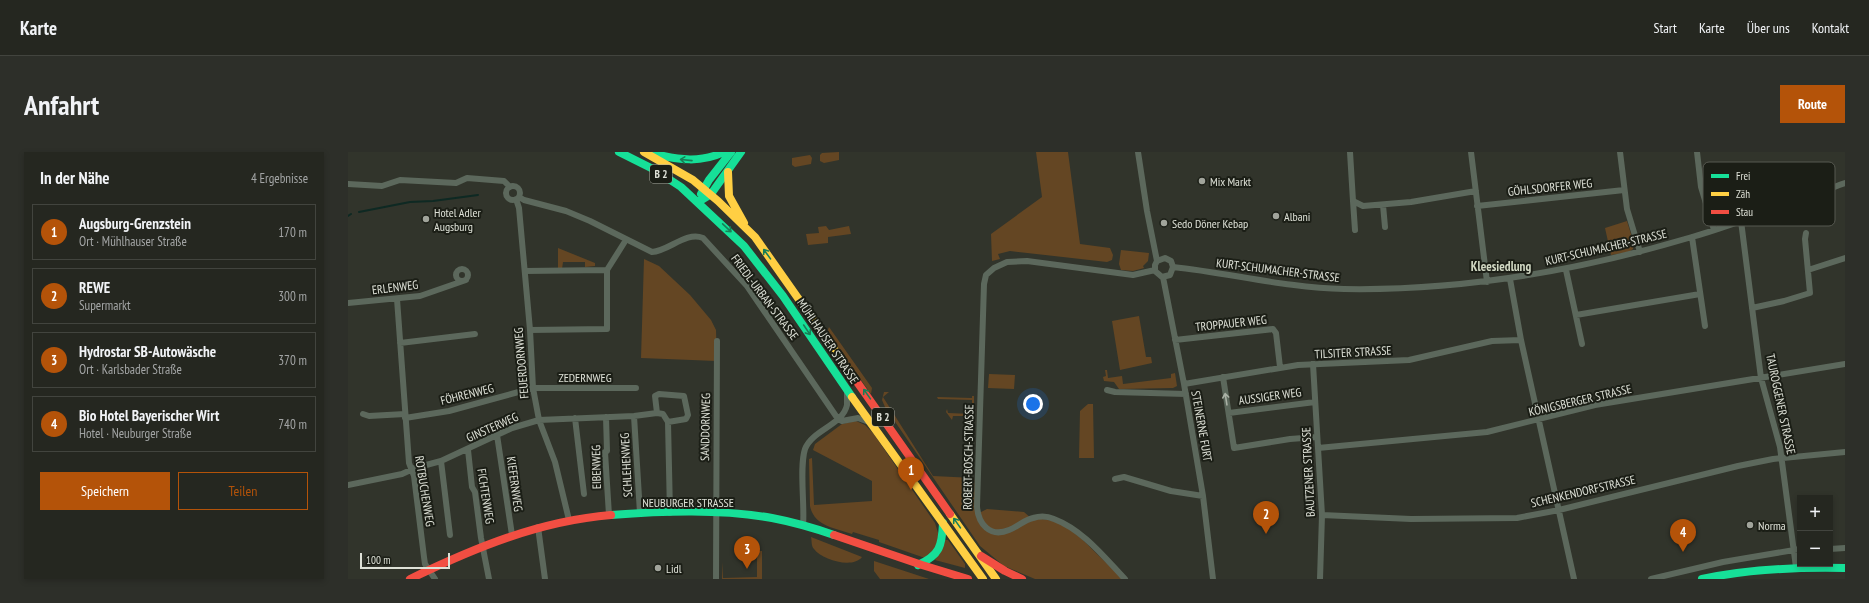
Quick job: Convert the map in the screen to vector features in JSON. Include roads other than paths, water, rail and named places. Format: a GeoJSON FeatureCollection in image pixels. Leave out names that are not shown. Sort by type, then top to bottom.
{"type":"FeatureCollection","features":[{"type":"Feature","properties":{"kind":"main road","name":"MÜHLHAUSER STRASSE"},"geometry":{"type":"LineString","coordinates":[[619,152],[662,174],[681,187],[731,232],[760,266],[783,296],[847,390],[983,579]]}},
{"type":"Feature","properties":{"kind":"main road","name":"MÜHLHAUSER STRASSE"},"geometry":{"type":"LineString","coordinates":[[645,152],[667,164],[704,188],[747,229],[763,248],[996,579]]}},
{"type":"Feature","properties":{"kind":"main road"},"geometry":{"type":"LineString","coordinates":[[645,152],[686,161],[696,161],[711,158],[724,152]]}},
{"type":"Feature","properties":{"kind":"main road"},"geometry":{"type":"LineString","coordinates":[[698,202],[704,188],[731,152]]}},
{"type":"Feature","properties":{"kind":"main road"},"geometry":{"type":"LineString","coordinates":[[698,202],[711,194],[741,152]]}},
{"type":"Feature","properties":{"kind":"main road"},"geometry":{"type":"LineString","coordinates":[[728,172],[729,196],[747,229]]}},
{"type":"Feature","properties":{"kind":"main road","name":"NEUBURGER STRASSE"},"geometry":{"type":"LineString","coordinates":[[410,579],[482,546],[538,527],[569,520],[640,513],[715,513],[755,516],[803,526],[918,565],[968,579]]}},
{"type":"Feature","properties":{"kind":"main road"},"geometry":{"type":"LineString","coordinates":[[918,565],[931,559],[937,554],[943,538],[943,522]]}},
{"type":"Feature","properties":{"kind":"main road"},"geometry":{"type":"LineString","coordinates":[[980,555],[1005,571],[1022,579]]}},
{"type":"Feature","properties":{"kind":"main road"},"geometry":{"type":"LineString","coordinates":[[1702,579],[1752,570],[1796,567],[1845,568]]}},
{"type":"Feature","properties":{"kind":"street"},"geometry":{"type":"LineString","coordinates":[[1138,152],[1147,211],[1157,261],[1155,270],[1157,274],[1163,277],[1170,275],[1173,267],[1168,259],[1162,258],[1157,261]]}},
{"type":"Feature","properties":{"kind":"street"},"geometry":{"type":"LineString","coordinates":[[1350,152],[1355,230]]}},
{"type":"Feature","properties":{"kind":"street"},"geometry":{"type":"LineString","coordinates":[[1471,152],[1487,282]]}},
{"type":"Feature","properties":{"kind":"street"},"geometry":{"type":"LineString","coordinates":[[1620,152],[1624,190],[1640,252]]}},
{"type":"Feature","properties":{"kind":"street"},"geometry":{"type":"LineString","coordinates":[[1697,152],[1703,194]]}},
{"type":"Feature","properties":{"kind":"street"},"geometry":{"type":"LineString","coordinates":[[348,184],[382,186],[400,180],[456,183],[467,178],[504,181],[510,187]]}},
{"type":"Feature","properties":{"kind":"street","name":"KURT-SCHUMACHER-STRASSE"},"geometry":{"type":"LineString","coordinates":[[1835,187],[1845,183]]}},
{"type":"Feature","properties":{"kind":"street"},"geometry":{"type":"LineString","coordinates":[[515,186],[518,189],[518,198],[511,200],[506,196],[506,190],[515,186]]}},
{"type":"Feature","properties":{"kind":"street","name":"GÖHLSDORFER WEG"},"geometry":{"type":"LineString","coordinates":[[1477,206],[1624,190]]}},
{"type":"Feature","properties":{"kind":"street"},"geometry":{"type":"LineString","coordinates":[[1353,201],[1363,206],[1384,205],[1476,191]]}},
{"type":"Feature","properties":{"kind":"street","name":"FEUERDORNWEG"},"geometry":{"type":"LineString","coordinates":[[518,198],[530,330],[533,388],[539,420],[555,462],[569,520]]}},
{"type":"Feature","properties":{"kind":"street","name":"FRIEDL-URBAN-STRASSE"},"geometry":{"type":"LineString","coordinates":[[518,198],[566,211],[590,221],[652,252],[660,251],[690,237],[698,236],[703,238],[747,286],[838,419]]}},
{"type":"Feature","properties":{"kind":"street"},"geometry":{"type":"LineString","coordinates":[[1384,205],[1385,227]]}},
{"type":"Feature","properties":{"kind":"street"},"geometry":{"type":"LineString","coordinates":[[1713,226],[1714,230]]}},
{"type":"Feature","properties":{"kind":"street","name":"KURT-SCHUMACHER-STRASSE"},"geometry":{"type":"LineString","coordinates":[[1173,267],[1291,285],[1344,289],[1408,288],[1487,282],[1566,270],[1640,252],[1726,226]]}},
{"type":"Feature","properties":{"kind":"street","name":"TAUROGGENER STRASSE"},"geometry":{"type":"LineString","coordinates":[[1742,226],[1761,378],[1780,447],[1797,550],[1796,567]]}},
{"type":"Feature","properties":{"kind":"street"},"geometry":{"type":"LineString","coordinates":[[1752,308],[1784,301],[1810,293],[1805,239],[1806,233]]}},
{"type":"Feature","properties":{"kind":"street"},"geometry":{"type":"LineString","coordinates":[[1692,237],[1705,326]]}},
{"type":"Feature","properties":{"kind":"street"},"geometry":{"type":"LineString","coordinates":[[530,330],[607,329],[607,270],[624,243]]}},
{"type":"Feature","properties":{"kind":"street"},"geometry":{"type":"LineString","coordinates":[[1808,270],[1845,258]]}},
{"type":"Feature","properties":{"kind":"street","name":"ROBERT-BOSCH-STRASSE"},"geometry":{"type":"LineString","coordinates":[[1125,579],[1084,537],[1067,524],[1044,516],[1032,518],[1000,533],[987,530],[979,519],[977,500],[984,284],[986,275],[994,268],[1006,262],[1027,261],[1133,275],[1155,270]]}},
{"type":"Feature","properties":{"kind":"street"},"geometry":{"type":"LineString","coordinates":[[525,271],[607,270]]}},
{"type":"Feature","properties":{"kind":"street"},"geometry":{"type":"LineString","coordinates":[[1566,270],[1582,344]]}},
{"type":"Feature","properties":{"kind":"street","name":"STEINERNE FURT"},"geometry":{"type":"LineString","coordinates":[[1163,277],[1186,394],[1203,496],[1213,579]]}},
{"type":"Feature","properties":{"kind":"street"},"geometry":{"type":"LineString","coordinates":[[1510,279],[1574,579]]}},
{"type":"Feature","properties":{"kind":"street","name":"ERLENWEG"},"geometry":{"type":"LineString","coordinates":[[348,303],[420,296],[466,280]]}},
{"type":"Feature","properties":{"kind":"street"},"geometry":{"type":"LineString","coordinates":[[1576,315],[1700,294]]}},
{"type":"Feature","properties":{"kind":"street","name":"ROTBUCHENWEG"},"geometry":{"type":"LineString","coordinates":[[396,299],[405,416],[411,470],[414,476],[425,564],[435,579]]}},
{"type":"Feature","properties":{"kind":"street","name":"TROPPAUER WEG"},"geometry":{"type":"LineString","coordinates":[[1175,340],[1273,329],[1276,333],[1280,367]]}},
{"type":"Feature","properties":{"kind":"street"},"geometry":{"type":"LineString","coordinates":[[400,342],[475,334]]}},
{"type":"Feature","properties":{"kind":"street","name":"TILSITER STRASSE"},"geometry":{"type":"LineString","coordinates":[[1184,384],[1280,367],[1313,364],[1409,360],[1492,341],[1522,340]]}},
{"type":"Feature","properties":{"kind":"street","name":"SANDDORNWEG"},"geometry":{"type":"LineString","coordinates":[[716,579],[715,513],[717,341]]}},
{"type":"Feature","properties":{"kind":"street","name":"BAUTZENER STRASSE"},"geometry":{"type":"LineString","coordinates":[[1313,364],[1322,515],[1320,579]]}},
{"type":"Feature","properties":{"kind":"street","name":"KÖNIGSBERGER STRASSE"},"geometry":{"type":"LineString","coordinates":[[1318,448],[1487,432],[1595,406],[1845,364]]}},
{"type":"Feature","properties":{"kind":"street"},"geometry":{"type":"LineString","coordinates":[[1223,377],[1234,448],[1290,439],[1317,437]]}},
{"type":"Feature","properties":{"kind":"street","name":"ZEDERNWEG"},"geometry":{"type":"LineString","coordinates":[[533,388],[636,388]]}},
{"type":"Feature","properties":{"kind":"street","name":"FÖHRENWEG"},"geometry":{"type":"LineString","coordinates":[[405,416],[449,410],[533,388]]}},
{"type":"Feature","properties":{"kind":"street"},"geometry":{"type":"LineString","coordinates":[[803,526],[803,463],[805,450],[816,436],[838,419],[847,405],[847,390]]}},
{"type":"Feature","properties":{"kind":"street"},"geometry":{"type":"LineString","coordinates":[[1107,390],[1115,392],[1186,394]]}},
{"type":"Feature","properties":{"kind":"street"},"geometry":{"type":"LineString","coordinates":[[668,422],[686,419],[688,415],[684,396],[660,394],[655,396],[657,413],[663,414],[668,422],[670,513]]}},
{"type":"Feature","properties":{"kind":"street","name":"AUSSIGER WEG"},"geometry":{"type":"LineString","coordinates":[[1229,413],[1315,402]]}},
{"type":"Feature","properties":{"kind":"street","name":"GINSTERWEG"},"geometry":{"type":"LineString","coordinates":[[348,485],[402,474],[442,461],[468,450],[496,435],[539,420],[634,416],[657,413]]}},
{"type":"Feature","properties":{"kind":"street"},"geometry":{"type":"LineString","coordinates":[[363,414],[369,416],[405,416]]}},
{"type":"Feature","properties":{"kind":"street","name":"SCHLEHENWEG"},"geometry":{"type":"LineString","coordinates":[[634,416],[640,513]]}},
{"type":"Feature","properties":{"kind":"street","name":"EIBENWEG"},"geometry":{"type":"LineString","coordinates":[[606,417],[607,451],[605,452],[609,515]]}},
{"type":"Feature","properties":{"kind":"street"},"geometry":{"type":"LineString","coordinates":[[575,418],[584,494]]}},
{"type":"Feature","properties":{"kind":"street"},"geometry":{"type":"LineString","coordinates":[[838,419],[842,421],[858,418],[870,422]]}},
{"type":"Feature","properties":{"kind":"street","name":"KIEFERNWEG"},"geometry":{"type":"LineString","coordinates":[[496,435],[512,536]]}},
{"type":"Feature","properties":{"kind":"street","name":"FICHTENWEG"},"geometry":{"type":"LineString","coordinates":[[468,450],[482,546],[489,579]]}},
{"type":"Feature","properties":{"kind":"street","name":"SCHENKENDORFSTRASSE"},"geometry":{"type":"LineString","coordinates":[[1322,515],[1411,519],[1516,518],[1559,510],[1738,466],[1782,459],[1845,452]]}},
{"type":"Feature","properties":{"kind":"street"},"geometry":{"type":"LineString","coordinates":[[442,461],[450,535]]}},
{"type":"Feature","properties":{"kind":"street"},"geometry":{"type":"LineString","coordinates":[[1115,479],[1124,477],[1171,491],[1203,496]]}},
{"type":"Feature","properties":{"kind":"street"},"geometry":{"type":"LineString","coordinates":[[538,527],[545,579]]}},
{"type":"Feature","properties":{"kind":"street"},"geometry":{"type":"LineString","coordinates":[[1833,549],[1845,548]]}},
{"type":"Feature","properties":{"kind":"street"},"geometry":{"type":"LineString","coordinates":[[1651,579],[1723,562],[1797,550]]}},
{"type":"Feature","properties":{"kind":"waterway"},"geometry":{"type":"LineString","coordinates":[[359,212],[410,202],[433,201],[478,195]]}},
{"type":"Feature","properties":{"kind":"place","name":"Mix Markt"},"geometry":{"type":"Point","coordinates":[1202,181]}},
{"type":"Feature","properties":{"kind":"place","name":"Albani"},"geometry":{"type":"Point","coordinates":[1276,216]}},
{"type":"Feature","properties":{"kind":"place","name":"Hotel Adler Augsburg"},"geometry":{"type":"Point","coordinates":[426,219]}},
{"type":"Feature","properties":{"kind":"place","name":"Sedo Döner Kebap"},"geometry":{"type":"Point","coordinates":[1164,223]}},
{"type":"Feature","properties":{"kind":"place","name":"Augsburg-Grenzstein"},"geometry":{"type":"Point","coordinates":[911,490]}},
{"type":"Feature","properties":{"kind":"place","name":"Norma"},"geometry":{"type":"Point","coordinates":[1750,525]}},
{"type":"Feature","properties":{"kind":"place","name":"REWE"},"geometry":{"type":"Point","coordinates":[1266,534]}},
{"type":"Feature","properties":{"kind":"place","name":"Bio Hotel Bayerischer Wirt"},"geometry":{"type":"Point","coordinates":[1683,552]}},
{"type":"Feature","properties":{"kind":"place","name":"Lidl"},"geometry":{"type":"Point","coordinates":[658,568]}},
{"type":"Feature","properties":{"kind":"place","name":"Hydrostar SB-Autowäsche"},"geometry":{"type":"Point","coordinates":[747,569]}},
{"type":"Feature","properties":{"kind":"district","name":"Kleesiedlung"},"geometry":{"type":"Point","coordinates":[1501,266]}}]}
